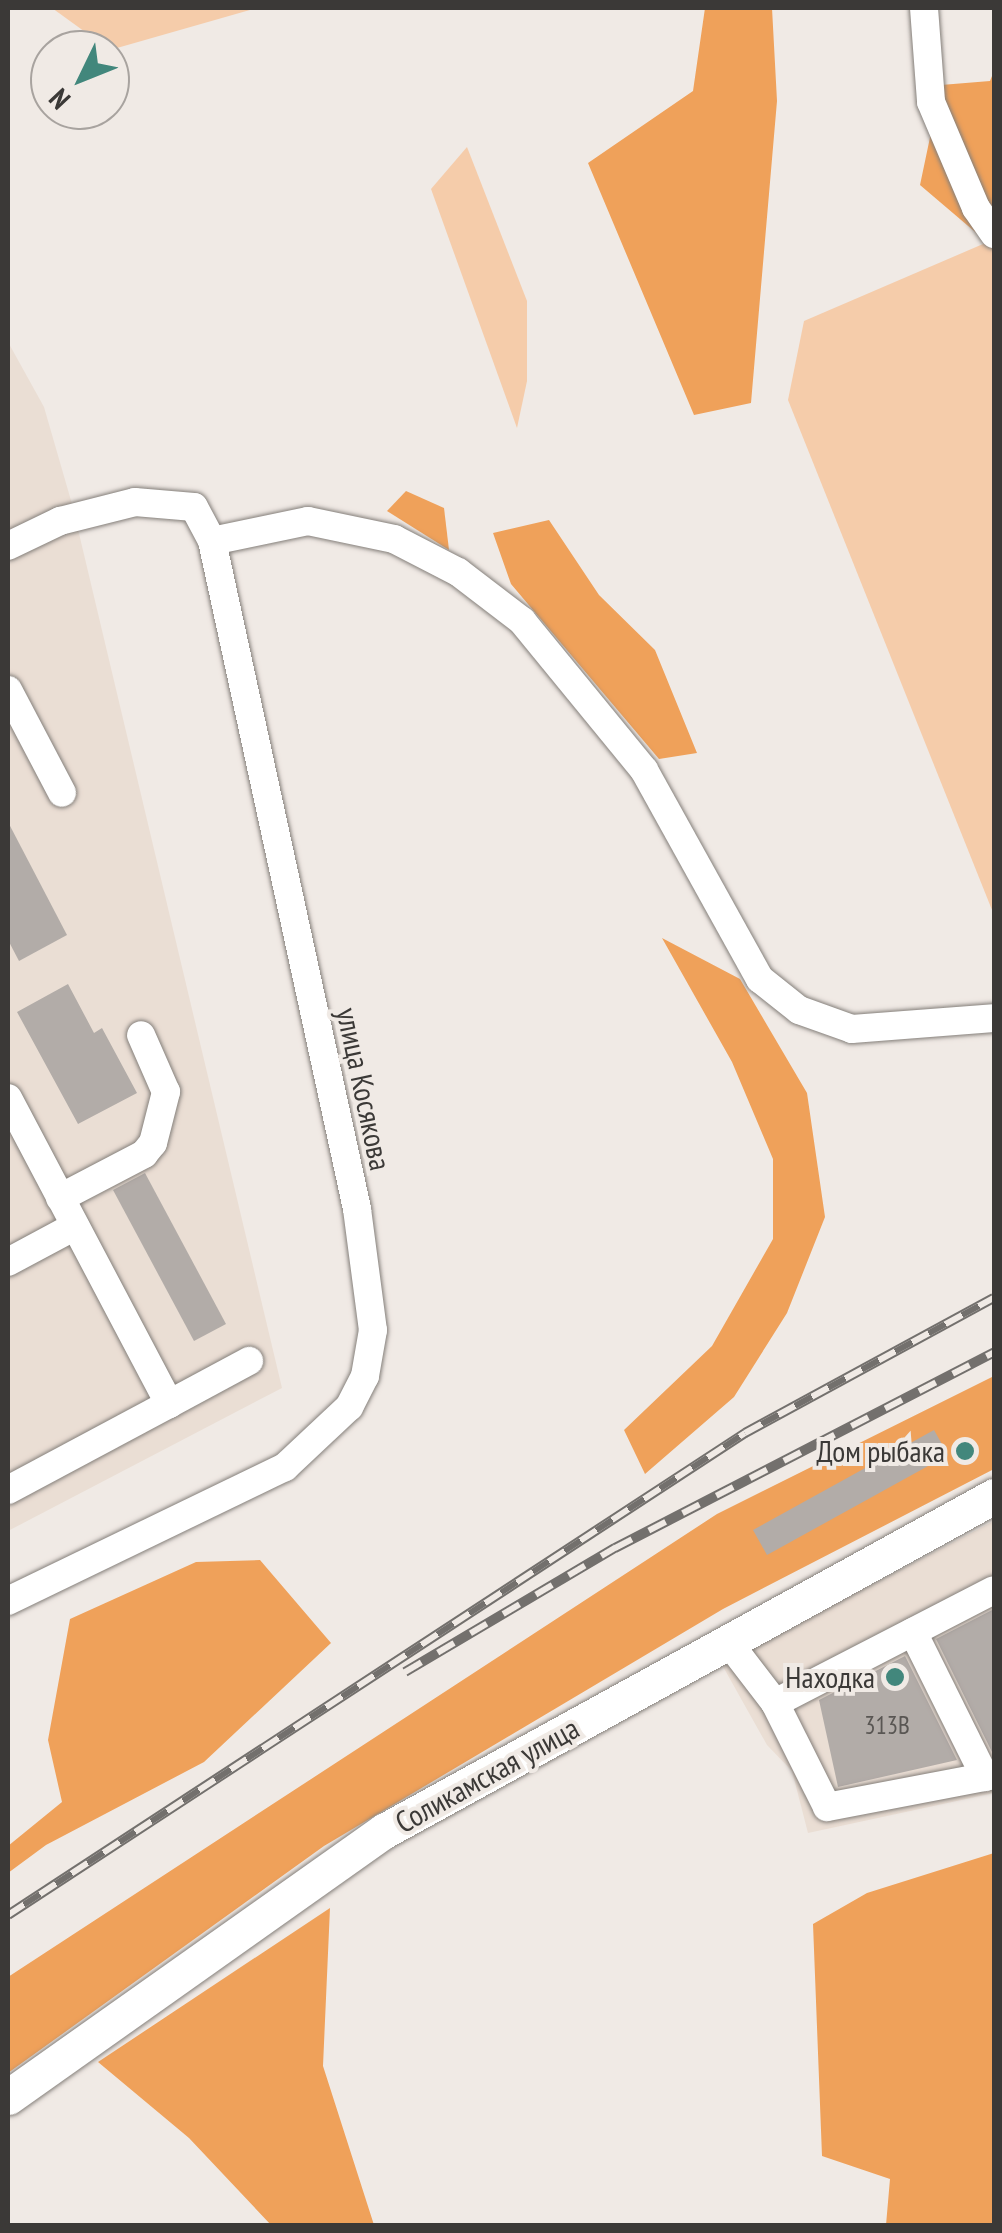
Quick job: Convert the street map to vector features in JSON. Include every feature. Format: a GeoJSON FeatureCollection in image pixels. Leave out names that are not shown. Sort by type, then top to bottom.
{"type":"FeatureCollection","features":[{"type":"Feature","properties":{"kind":"main road","name":"Соликамская улица"},"geometry":{"type":"LineString","coordinates":[[8,2098],[384,1831],[994,1496]]}},
{"type":"Feature","properties":{"kind":"street"},"geometry":{"type":"LineString","coordinates":[[924,8],[931,102],[976,208],[994,234]]}},
{"type":"Feature","properties":{"kind":"street","name":"улица Косякова"},"geometry":{"type":"LineString","coordinates":[[8,546],[86,514],[135,502],[194,507],[212,541],[357,1210],[373,1330],[364,1376],[350,1407],[285,1467],[8,1600]]}},
{"type":"Feature","properties":{"kind":"street"},"geometry":{"type":"LineString","coordinates":[[212,541],[308,522],[394,540],[458,572],[522,621],[644,770],[760,978],[773,989],[799,1010],[852,1029],[994,1018]]}},
{"type":"Feature","properties":{"kind":"street"},"geometry":{"type":"LineString","coordinates":[[8,690],[62,793]]}},
{"type":"Feature","properties":{"kind":"street"},"geometry":{"type":"LineString","coordinates":[[60,1198],[150,1149],[166,1092],[141,1035]]}},
{"type":"Feature","properties":{"kind":"street"},"geometry":{"type":"LineString","coordinates":[[8,1098],[169,1404]]}},
{"type":"Feature","properties":{"kind":"street"},"geometry":{"type":"LineString","coordinates":[[8,1262],[75,1226]]}},
{"type":"Feature","properties":{"kind":"street"},"geometry":{"type":"LineString","coordinates":[[11,1478],[249,1362]]}},
{"type":"Feature","properties":{"kind":"street"},"geometry":{"type":"LineString","coordinates":[[775,1703],[994,1590]]}},
{"type":"Feature","properties":{"kind":"street"},"geometry":{"type":"LineString","coordinates":[[729,1643],[775,1703],[827,1807],[990,1776],[913,1632]]}},
{"type":"Feature","properties":{"kind":"shaded area"},"geometry":{"type":"Polygon","coordinates":[[[52,8],[257,8],[130,44],[130,30],[82,30],[52,8]]]}},
{"type":"Feature","properties":{"kind":"shaded area"},"geometry":{"type":"Polygon","coordinates":[[[705,8],[772,8],[777,101],[751,403],[694,415],[588,163],[693,91],[705,8]]]}},
{"type":"Feature","properties":{"kind":"shaded area"},"geometry":{"type":"Polygon","coordinates":[[[994,71],[994,248],[920,185],[941,85],[990,81],[994,71]]]}},
{"type":"Feature","properties":{"kind":"shaded area"},"geometry":{"type":"Polygon","coordinates":[[[467,147],[527,301],[527,381],[517,428],[431,189],[467,147]]]}},
{"type":"Feature","properties":{"kind":"shaded area"},"geometry":{"type":"Polygon","coordinates":[[[990,241],[994,248],[994,915],[788,400],[804,321],[990,241]]]}},
{"type":"Feature","properties":{"kind":"shaded area"},"geometry":{"type":"Polygon","coordinates":[[[8,342],[44,407],[72,504],[282,1388],[8,1531],[8,342]]]}},
{"type":"Feature","properties":{"kind":"shaded area"},"geometry":{"type":"Polygon","coordinates":[[[406,491],[444,508],[449,550],[387,511],[406,491]]]}},
{"type":"Feature","properties":{"kind":"shaded area"},"geometry":{"type":"Polygon","coordinates":[[[549,520],[599,595],[655,650],[697,753],[659,759],[511,584],[493,533],[549,520]]]}},
{"type":"Feature","properties":{"kind":"shaded area"},"geometry":{"type":"Polygon","coordinates":[[[662,938],[740,979],[807,1093],[825,1217],[787,1313],[734,1397],[645,1474],[624,1430],[712,1346],[773,1239],[773,1159],[732,1062],[662,938]]]}},
{"type":"Feature","properties":{"kind":"shaded area"},"geometry":{"type":"Polygon","coordinates":[[[994,1376],[994,1469],[723,1609],[324,1846],[8,2073],[8,1977],[717,1514],[994,1376]]]}},
{"type":"Feature","properties":{"kind":"shaded area"},"geometry":{"type":"Polygon","coordinates":[[[994,1521],[994,1793],[808,1833],[792,1771],[767,1745],[721,1663],[994,1521]]]}},
{"type":"Feature","properties":{"kind":"shaded area"},"geometry":{"type":"Polygon","coordinates":[[[260,1560],[331,1643],[204,1762],[46,1845],[8,1873],[8,1846],[62,1802],[48,1740],[70,1619],[196,1562],[260,1560]]]}},
{"type":"Feature","properties":{"kind":"shaded area"},"geometry":{"type":"Polygon","coordinates":[[[994,1853],[994,2225],[886,2225],[890,2179],[822,2156],[813,1924],[867,1893],[994,1853]]]}},
{"type":"Feature","properties":{"kind":"shaded area"},"geometry":{"type":"Polygon","coordinates":[[[330,1908],[323,2066],[374,2225],[271,2225],[189,2138],[98,2062],[330,1908]]]}},
{"type":"Feature","properties":{"kind":"building"},"geometry":{"type":"Polygon","coordinates":[[[8,822],[67,935],[19,961],[8,940],[8,822]]]}},
{"type":"Feature","properties":{"kind":"building"},"geometry":{"type":"Polygon","coordinates":[[[68,984],[94,1033],[102,1028],[137,1093],[78,1124],[17,1012],[68,984]]]}},
{"type":"Feature","properties":{"kind":"building"},"geometry":{"type":"Polygon","coordinates":[[[145,1173],[226,1324],[194,1341],[113,1190],[145,1173]]]}},
{"type":"Feature","properties":{"kind":"building"},"geometry":{"type":"Polygon","coordinates":[[[934,1430],[948,1455],[767,1555],[753,1530],[934,1430]]]}},
{"type":"Feature","properties":{"kind":"building"},"geometry":{"type":"Polygon","coordinates":[[[994,1609],[994,1752],[992,1752],[936,1639],[994,1609]]]}},
{"type":"Feature","properties":{"kind":"building"},"geometry":{"type":"Polygon","coordinates":[[[905,1656],[957,1760],[838,1787],[819,1700],[905,1656]]]}},
{"type":"Feature","properties":{"kind":"railway"},"geometry":{"type":"LineString","coordinates":[[8,1915],[745,1433],[994,1298]]}},
{"type":"Feature","properties":{"kind":"railway"},"geometry":{"type":"LineString","coordinates":[[405,1672],[615,1548],[994,1352]]}},
{"type":"Feature","properties":{"kind":"place","name":"Дом рыбака"},"geometry":{"type":"Point","coordinates":[965,1451]}},
{"type":"Feature","properties":{"kind":"place","name":"Находка"},"geometry":{"type":"Point","coordinates":[895,1677]}}]}
